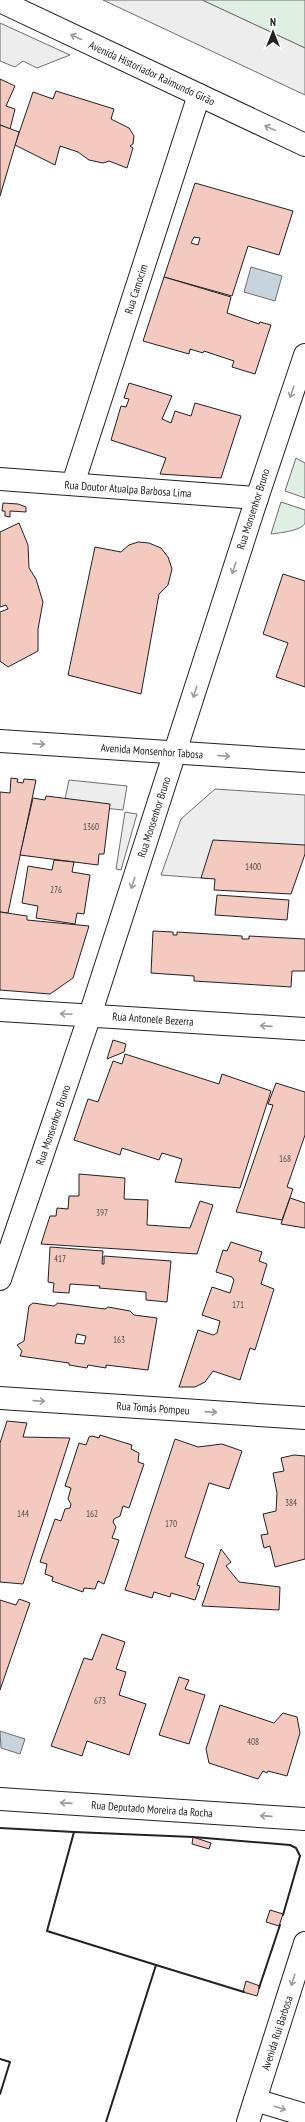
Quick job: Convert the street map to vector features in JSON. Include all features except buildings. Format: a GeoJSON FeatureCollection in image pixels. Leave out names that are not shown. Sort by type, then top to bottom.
{"type":"FeatureCollection","features":[{"type":"Feature","properties":{"kind":"street","name":"Avenida Historiador Raimundo Girão"},"geometry":{"type":"LineString","coordinates":[[0,1],[305,145]]}},
{"type":"Feature","properties":{"kind":"street","name":"Rua Camocim"},"geometry":{"type":"LineString","coordinates":[[73,484],[199,95]]}},
{"type":"Feature","properties":{"kind":"street","name":"Rua Monsenhor Bruno"},"geometry":{"type":"LineString","coordinates":[[0,1279],[90,1015],[257,498],[305,355]]}},
{"type":"Feature","properties":{"kind":"street","name":"Rua Doutor Atualpa Barbosa Lima"},"geometry":{"type":"LineString","coordinates":[[0,479],[257,498]]}},
{"type":"Feature","properties":{"kind":"street","name":"Avenida Monsenhor Tabosa"},"geometry":{"type":"LineString","coordinates":[[0,741],[305,761]]}},
{"type":"Feature","properties":{"kind":"street","name":"Rua Antonele Bezerra"},"geometry":{"type":"LineString","coordinates":[[0,1010],[305,1029]]}},
{"type":"Feature","properties":{"kind":"street","name":"Rua Tomás Pompeu"},"geometry":{"type":"LineString","coordinates":[[0,1398],[305,1418]]}},
{"type":"Feature","properties":{"kind":"street","name":"Rua Deputado Moreira da Rocha"},"geometry":{"type":"LineString","coordinates":[[0,1799],[305,1818]]}},
{"type":"Feature","properties":{"kind":"street","name":"Avenida Rui Barbosa"},"geometry":{"type":"LineString","coordinates":[[248,2122],[305,1943]]}},
{"type":"Feature","properties":{"kind":"street"},"geometry":{"type":"LineString","coordinates":[[255,2100],[305,2115]]}},
{"type":"Feature","properties":{"kind":"green space"},"geometry":{"type":"Polygon","coordinates":[[[202,0],[305,0],[305,48],[202,0]]]}},
{"type":"Feature","properties":{"kind":"green space"},"geometry":{"type":"Polygon","coordinates":[[[296,458],[305,463],[305,498],[285,491],[296,458]]]}},
{"type":"Feature","properties":{"kind":"green space"},"geometry":{"type":"Polygon","coordinates":[[[281,502],[305,510],[305,523],[303,526],[295,530],[271,534],[281,502]]]}},
{"type":"Feature","properties":{"kind":"shaded area"},"geometry":{"type":"Polygon","coordinates":[[[103,0],[202,0],[305,48],[305,95],[103,0]]]}},
{"type":"Feature","properties":{"kind":"shaded area"},"geometry":{"type":"Polygon","coordinates":[[[0,23],[70,55],[37,68],[23,61],[15,67],[0,61],[0,23]]]}},
{"type":"Feature","properties":{"kind":"shaded area"},"geometry":{"type":"Polygon","coordinates":[[[251,267],[282,276],[275,301],[244,292],[251,267]]]}},
{"type":"Feature","properties":{"kind":"shaded area"},"geometry":{"type":"Polygon","coordinates":[[[69,780],[127,786],[123,810],[64,804],[69,780]]]}},
{"type":"Feature","properties":{"kind":"shaded area"},"geometry":{"type":"Polygon","coordinates":[[[215,789],[305,795],[305,845],[201,878],[161,875],[181,819],[215,789]]]}},
{"type":"Feature","properties":{"kind":"shaded area"},"geometry":{"type":"Polygon","coordinates":[[[125,812],[137,814],[121,870],[116,869],[125,812]]]}},
{"type":"Feature","properties":{"kind":"shaded area"},"geometry":{"type":"Polygon","coordinates":[[[0,1731],[25,1739],[20,1754],[1,1748],[0,1731]]]}},
{"type":"Feature","properties":{"kind":"wall"},"geometry":{"type":"LineString","coordinates":[[0,1828],[74,1832],[47,1931],[156,1965],[106,2122]]}},
{"type":"Feature","properties":{"kind":"wall"},"geometry":{"type":"LineString","coordinates":[[74,1832],[193,1837],[290,1845],[296,1848],[300,1856],[283,1915]]}},
{"type":"Feature","properties":{"kind":"wall"},"geometry":{"type":"LineString","coordinates":[[259,1988],[280,1925]]}},
{"type":"Feature","properties":{"kind":"wall"},"geometry":{"type":"LineString","coordinates":[[156,1965],[244,1992]]}},
{"type":"Feature","properties":{"kind":"wall"},"geometry":{"type":"LineString","coordinates":[[0,2059],[10,2062],[0,2094]]}}]}
